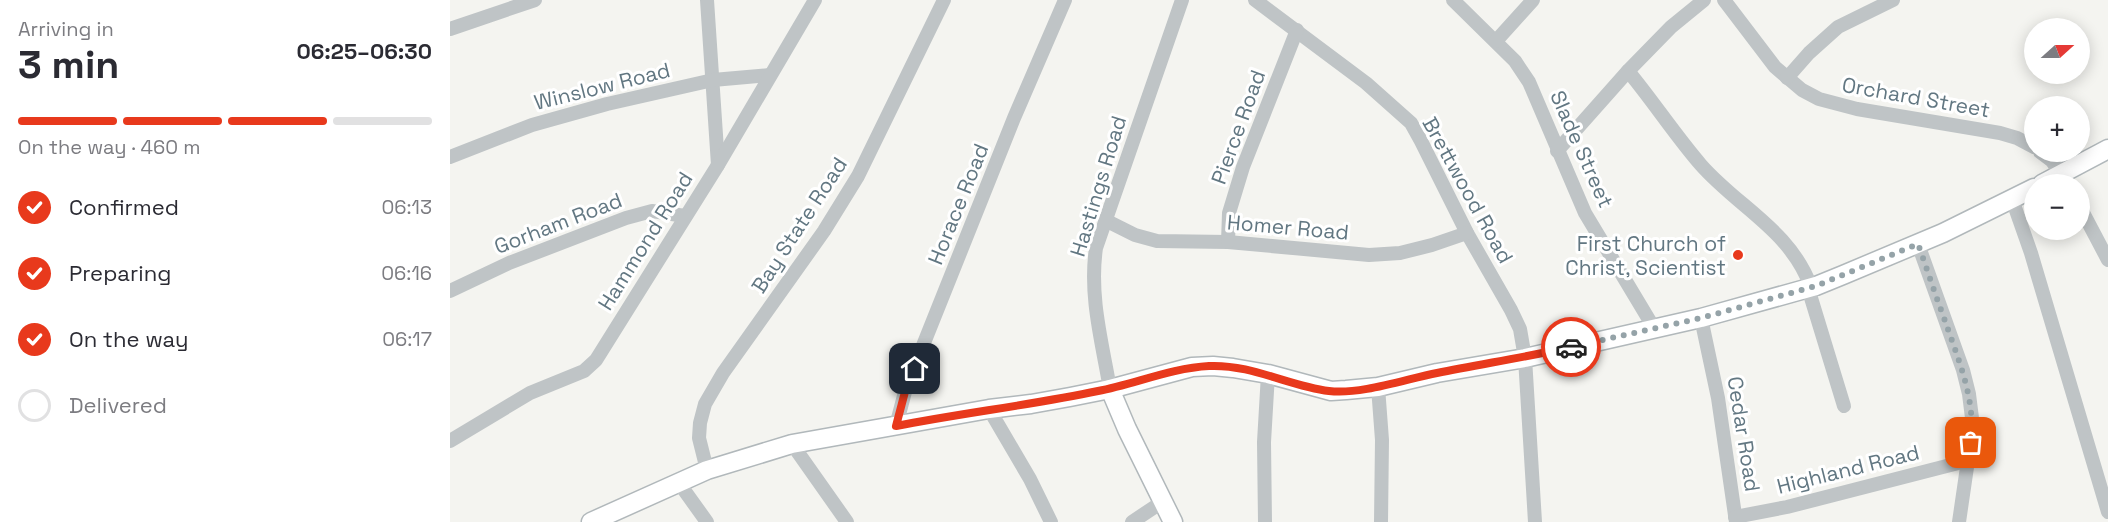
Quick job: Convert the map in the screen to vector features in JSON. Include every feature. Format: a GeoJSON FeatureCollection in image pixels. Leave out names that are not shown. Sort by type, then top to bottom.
{"type":"FeatureCollection","features":[{"type":"Feature","properties":{"kind":"main road"},"geometry":{"type":"LineString","coordinates":[[2074,174],[2108,149]]}},
{"type":"Feature","properties":{"kind":"main road"},"geometry":{"type":"LineString","coordinates":[[591,522],[707,470],[792,444],[1110,389],[1192,368],[1213,366],[1268,374],[1331,391],[1378,387],[1437,373],[1525,358],[1701,318],[1809,287],[1918,244],[2024,193]]}},
{"type":"Feature","properties":{"kind":"main road"},"geometry":{"type":"LineString","coordinates":[[1110,389],[1173,522]]}},
{"type":"Feature","properties":{"kind":"street"},"geometry":{"type":"LineString","coordinates":[[450,28],[535,0]]}},
{"type":"Feature","properties":{"kind":"street"},"geometry":{"type":"LineString","coordinates":[[707,0],[718,165]]}},
{"type":"Feature","properties":{"kind":"street","name":"Hammond Road"},"geometry":{"type":"LineString","coordinates":[[450,441],[530,393],[584,371],[596,360],[718,165],[815,0]]}},
{"type":"Feature","properties":{"kind":"street","name":"Bay State Road"},"geometry":{"type":"LineString","coordinates":[[707,470],[699,438],[705,404],[723,373],[824,231],[858,176],[944,0]]}},
{"type":"Feature","properties":{"kind":"street","name":"Horace Road"},"geometry":{"type":"LineString","coordinates":[[896,426],[906,388],[1014,118],[1065,0]]}},
{"type":"Feature","properties":{"kind":"street","name":"Hastings Road"},"geometry":{"type":"LineString","coordinates":[[1110,389],[1095,303],[1093,271],[1096,248],[1182,0]]}},
{"type":"Feature","properties":{"kind":"street","name":"Brettwood Road"},"geometry":{"type":"LineString","coordinates":[[1255,0],[1365,83],[1411,123],[1467,233],[1520,329],[1525,358],[1535,522]]}},
{"type":"Feature","properties":{"kind":"street","name":"Slade Street"},"geometry":{"type":"LineString","coordinates":[[1453,0],[1515,61],[1529,82],[1585,213],[1654,328]]}},
{"type":"Feature","properties":{"kind":"street"},"geometry":{"type":"LineString","coordinates":[[1496,41],[1533,0]]}},
{"type":"Feature","properties":{"kind":"street"},"geometry":{"type":"LineString","coordinates":[[1557,151],[1628,71],[1671,27],[1704,0]]}},
{"type":"Feature","properties":{"kind":"street","name":"Orchard Street"},"geometry":{"type":"LineString","coordinates":[[1724,0],[1768,60],[1787,78],[1819,99],[1839,106],[2000,133],[2024,142]]}},
{"type":"Feature","properties":{"kind":"street"},"geometry":{"type":"LineString","coordinates":[[1787,78],[1809,53],[1838,27],[1893,0]]}},
{"type":"Feature","properties":{"kind":"street","name":"Pierce Road"},"geometry":{"type":"LineString","coordinates":[[1228,242],[1229,213],[1243,167],[1297,30]]}},
{"type":"Feature","properties":{"kind":"street"},"geometry":{"type":"LineString","coordinates":[[1628,71],[1702,166],[1787,244],[1805,273],[1844,406]]}},
{"type":"Feature","properties":{"kind":"street","name":"Winslow Road"},"geometry":{"type":"LineString","coordinates":[[450,157],[532,125],[607,104],[713,80],[770,75]]}},
{"type":"Feature","properties":{"kind":"street"},"geometry":{"type":"LineString","coordinates":[[2012,199],[2031,253],[2108,512]]}},
{"type":"Feature","properties":{"kind":"street","name":"Gorham Road"},"geometry":{"type":"LineString","coordinates":[[450,291],[509,263],[626,218],[652,211],[685,216]]}},
{"type":"Feature","properties":{"kind":"street","name":"Homer Road"},"geometry":{"type":"LineString","coordinates":[[1106,220],[1135,235],[1157,241],[1228,242],[1369,255],[1400,253],[1467,233]]}},
{"type":"Feature","properties":{"kind":"street"},"geometry":{"type":"LineString","coordinates":[[2090,226],[2108,260]]}},
{"type":"Feature","properties":{"kind":"street"},"geometry":{"type":"LineString","coordinates":[[1918,244],[1963,370],[1969,394],[1973,426],[1970,460],[1959,522]]}},
{"type":"Feature","properties":{"kind":"street","name":"Cedar Road"},"geometry":{"type":"LineString","coordinates":[[1701,318],[1718,398],[1736,519]]}},
{"type":"Feature","properties":{"kind":"street"},"geometry":{"type":"LineString","coordinates":[[1265,522],[1264,442],[1268,374]]}},
{"type":"Feature","properties":{"kind":"street"},"geometry":{"type":"LineString","coordinates":[[1378,387],[1382,440],[1381,522]]}},
{"type":"Feature","properties":{"kind":"street"},"geometry":{"type":"LineString","coordinates":[[989,409],[1030,479],[1051,522]]}},
{"type":"Feature","properties":{"kind":"street"},"geometry":{"type":"LineString","coordinates":[[792,444],[847,522]]}},
{"type":"Feature","properties":{"kind":"street","name":"Highland Road"},"geometry":{"type":"LineString","coordinates":[[1736,519],[1970,460]]}},
{"type":"Feature","properties":{"kind":"street"},"geometry":{"type":"LineString","coordinates":[[679,483],[707,522]]}},
{"type":"Feature","properties":{"kind":"street"},"geometry":{"type":"LineString","coordinates":[[1132,522],[1162,502]]}},
{"type":"Feature","properties":{"kind":"way so far"},"geometry":{"type":"LineString","coordinates":[[1571,347],[1701,318],[1816,286],[1918,244],[1963,370],[1973,426],[1971,443]]}},
{"type":"Feature","properties":{"kind":"place","name":"First Church of Christ, Scientist"},"geometry":{"type":"Point","coordinates":[1738,255]}},
{"type":"Feature","properties":{"kind":"route"},"geometry":{"type":"LineString","coordinates":[[915,369],[906,388],[896,426],[1095,392],[1192,368],[1213,366],[1233,368],[1268,374],[1331,391],[1378,387],[1571,347]]}}]}
